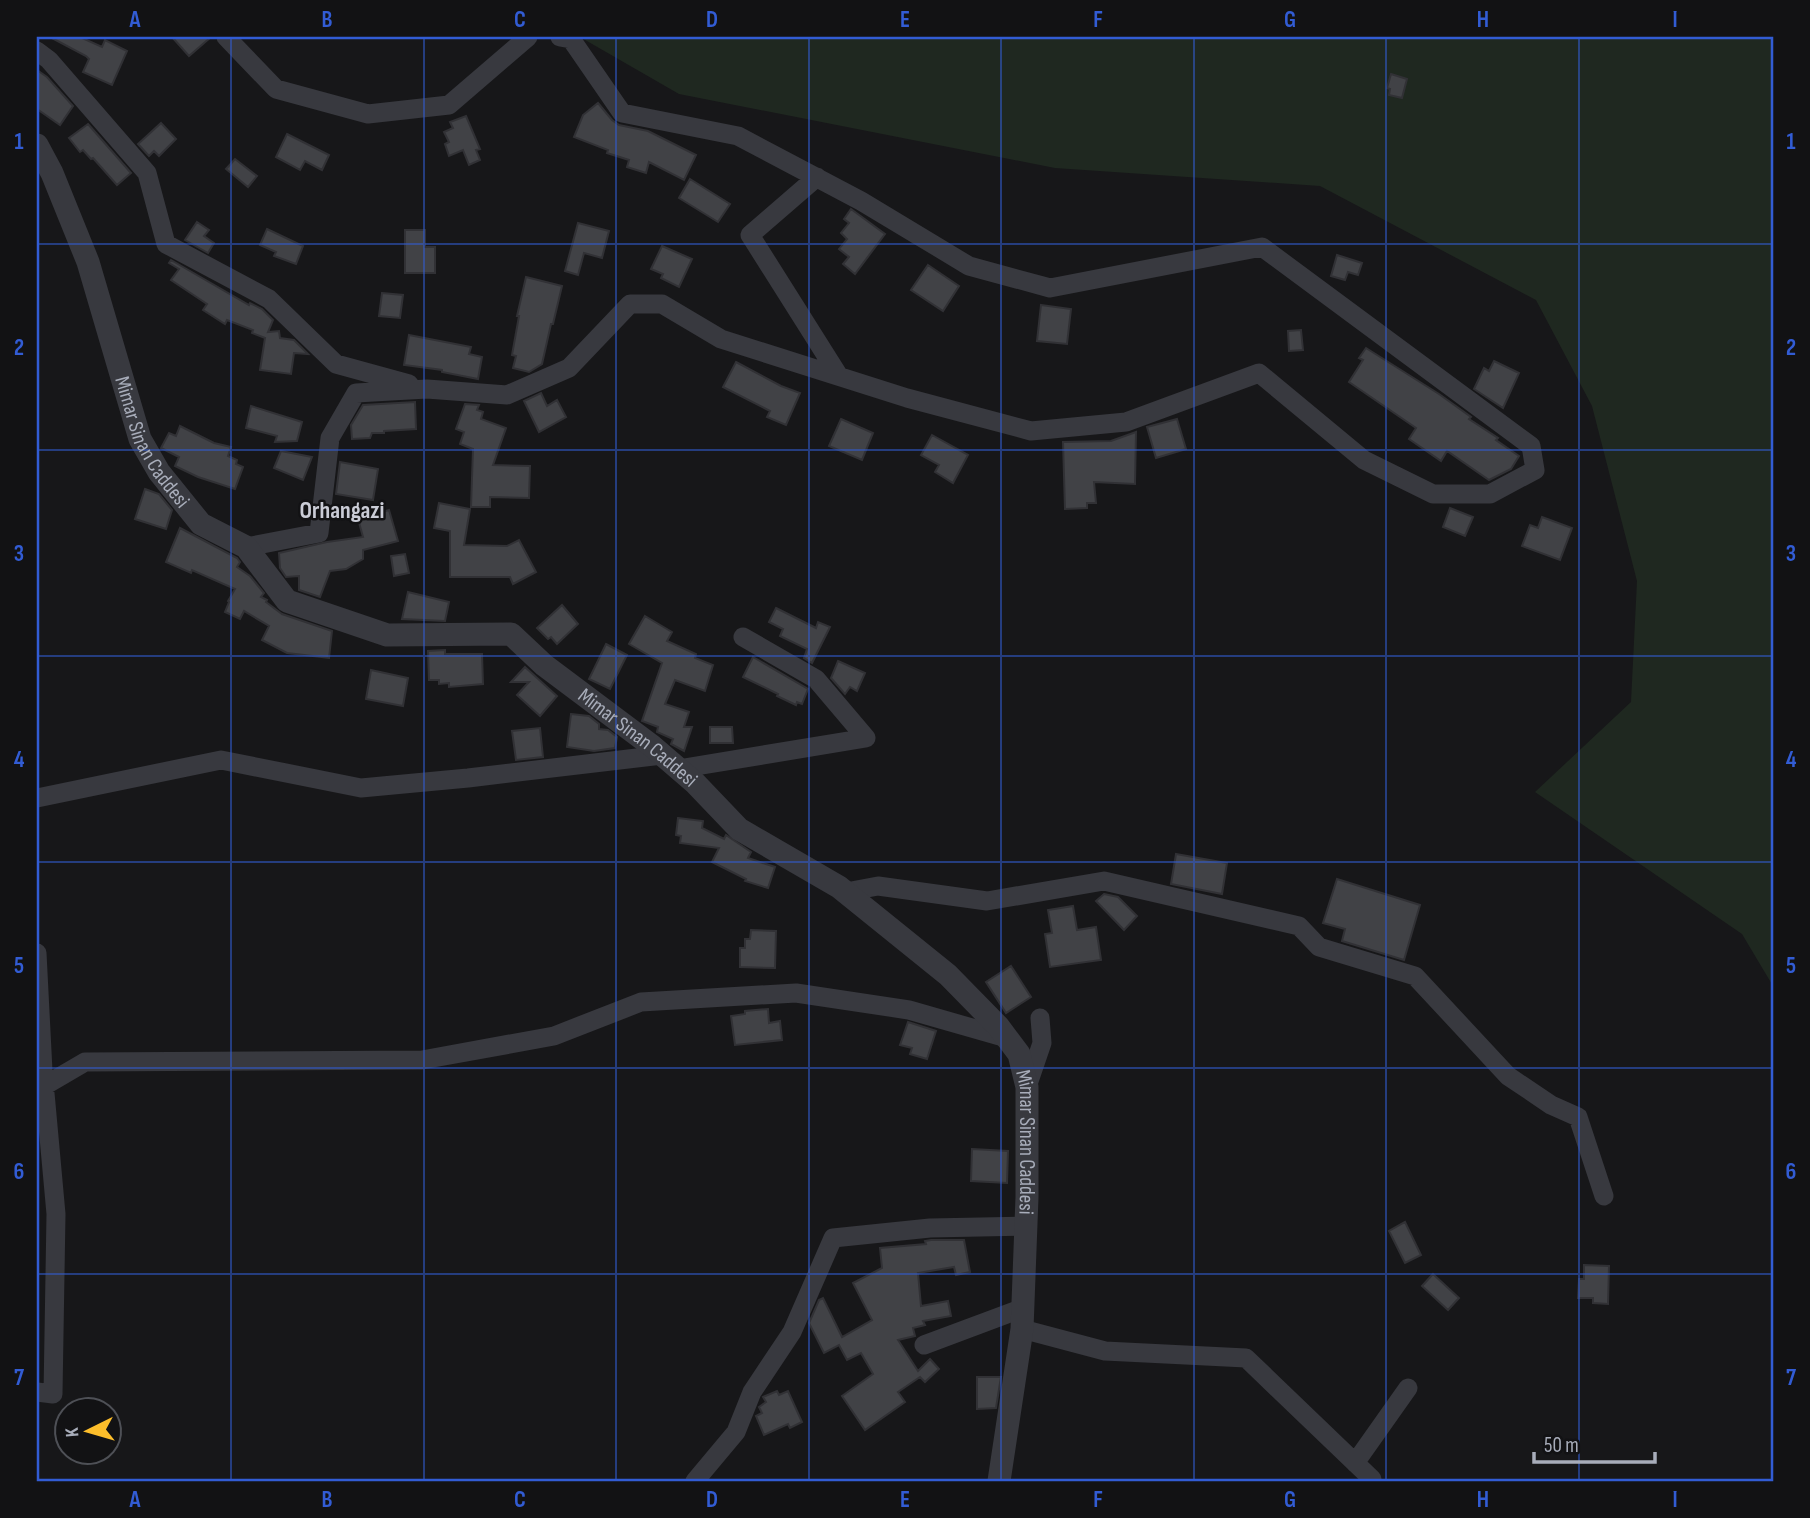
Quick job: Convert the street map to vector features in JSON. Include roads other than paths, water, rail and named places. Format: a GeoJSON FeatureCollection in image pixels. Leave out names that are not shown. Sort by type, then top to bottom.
{"type":"FeatureCollection","features":[{"type":"Feature","properties":{"kind":"street"},"geometry":{"type":"LineString","coordinates":[[226,37],[276,89],[368,114],[449,105],[528,37]]}},
{"type":"Feature","properties":{"kind":"street"},"geometry":{"type":"LineString","coordinates":[[246,547],[319,533],[330,438],[356,393],[427,389],[507,395],[569,368],[630,304],[662,304],[721,339],[907,398],[1031,431],[1126,422],[1259,373],[1364,460],[1433,494],[1490,494],[1535,470],[1531,446],[1262,247],[1050,288],[969,266],[861,201],[738,136],[622,113],[571,39],[560,37]]}},
{"type":"Feature","properties":{"kind":"street"},"geometry":{"type":"LineString","coordinates":[[37,51],[49,60],[147,173],[166,244],[270,299],[335,364],[427,389]]}},
{"type":"Feature","properties":{"kind":"street","name":"Mimar Sinan Caddesi"},"geometry":{"type":"LineString","coordinates":[[37,145],[52,173],[88,262],[140,439],[159,472],[201,524],[246,547],[287,601],[387,635],[511,634],[544,665],[670,762],[739,829],[846,892],[948,975],[1019,1054],[1027,1087],[1022,1319],[999,1481]]}},
{"type":"Feature","properties":{"kind":"street"},"geometry":{"type":"LineString","coordinates":[[817,177],[750,235],[839,376]]}},
{"type":"Feature","properties":{"kind":"street"},"geometry":{"type":"LineString","coordinates":[[37,798],[221,760],[361,788],[670,762],[866,738],[816,679],[743,637]]}},
{"type":"Feature","properties":{"kind":"street"},"geometry":{"type":"LineString","coordinates":[[846,892],[878,886],[987,901],[1104,881],[1299,926],[1319,947],[1415,976],[1508,1076],[1551,1105],[1578,1116],[1604,1196]]}},
{"type":"Feature","properties":{"kind":"street"},"geometry":{"type":"LineString","coordinates":[[37,953],[42,1099],[55,1214],[53,1394],[37,1392]]}},
{"type":"Feature","properties":{"kind":"street"},"geometry":{"type":"LineString","coordinates":[[42,1099],[85,1062],[422,1060],[554,1036],[641,1002],[796,993],[909,1010],[1007,1038]]}},
{"type":"Feature","properties":{"kind":"street"},"geometry":{"type":"LineString","coordinates":[[1027,1087],[1042,1043],[1040,1018]]}},
{"type":"Feature","properties":{"kind":"street"},"geometry":{"type":"LineString","coordinates":[[695,1481],[736,1432],[752,1392],[792,1332],[833,1238],[930,1228],[1026,1226]]}},
{"type":"Feature","properties":{"kind":"street"},"geometry":{"type":"LineString","coordinates":[[924,1345],[1022,1319],[1105,1352],[1245,1358],[1372,1479]]}},
{"type":"Feature","properties":{"kind":"street"},"geometry":{"type":"LineString","coordinates":[[1355,1463],[1408,1388]]}},
{"type":"Feature","properties":{"kind":"district","name":"Orhangazi"},"geometry":{"type":"Point","coordinates":[342,510]}}]}
